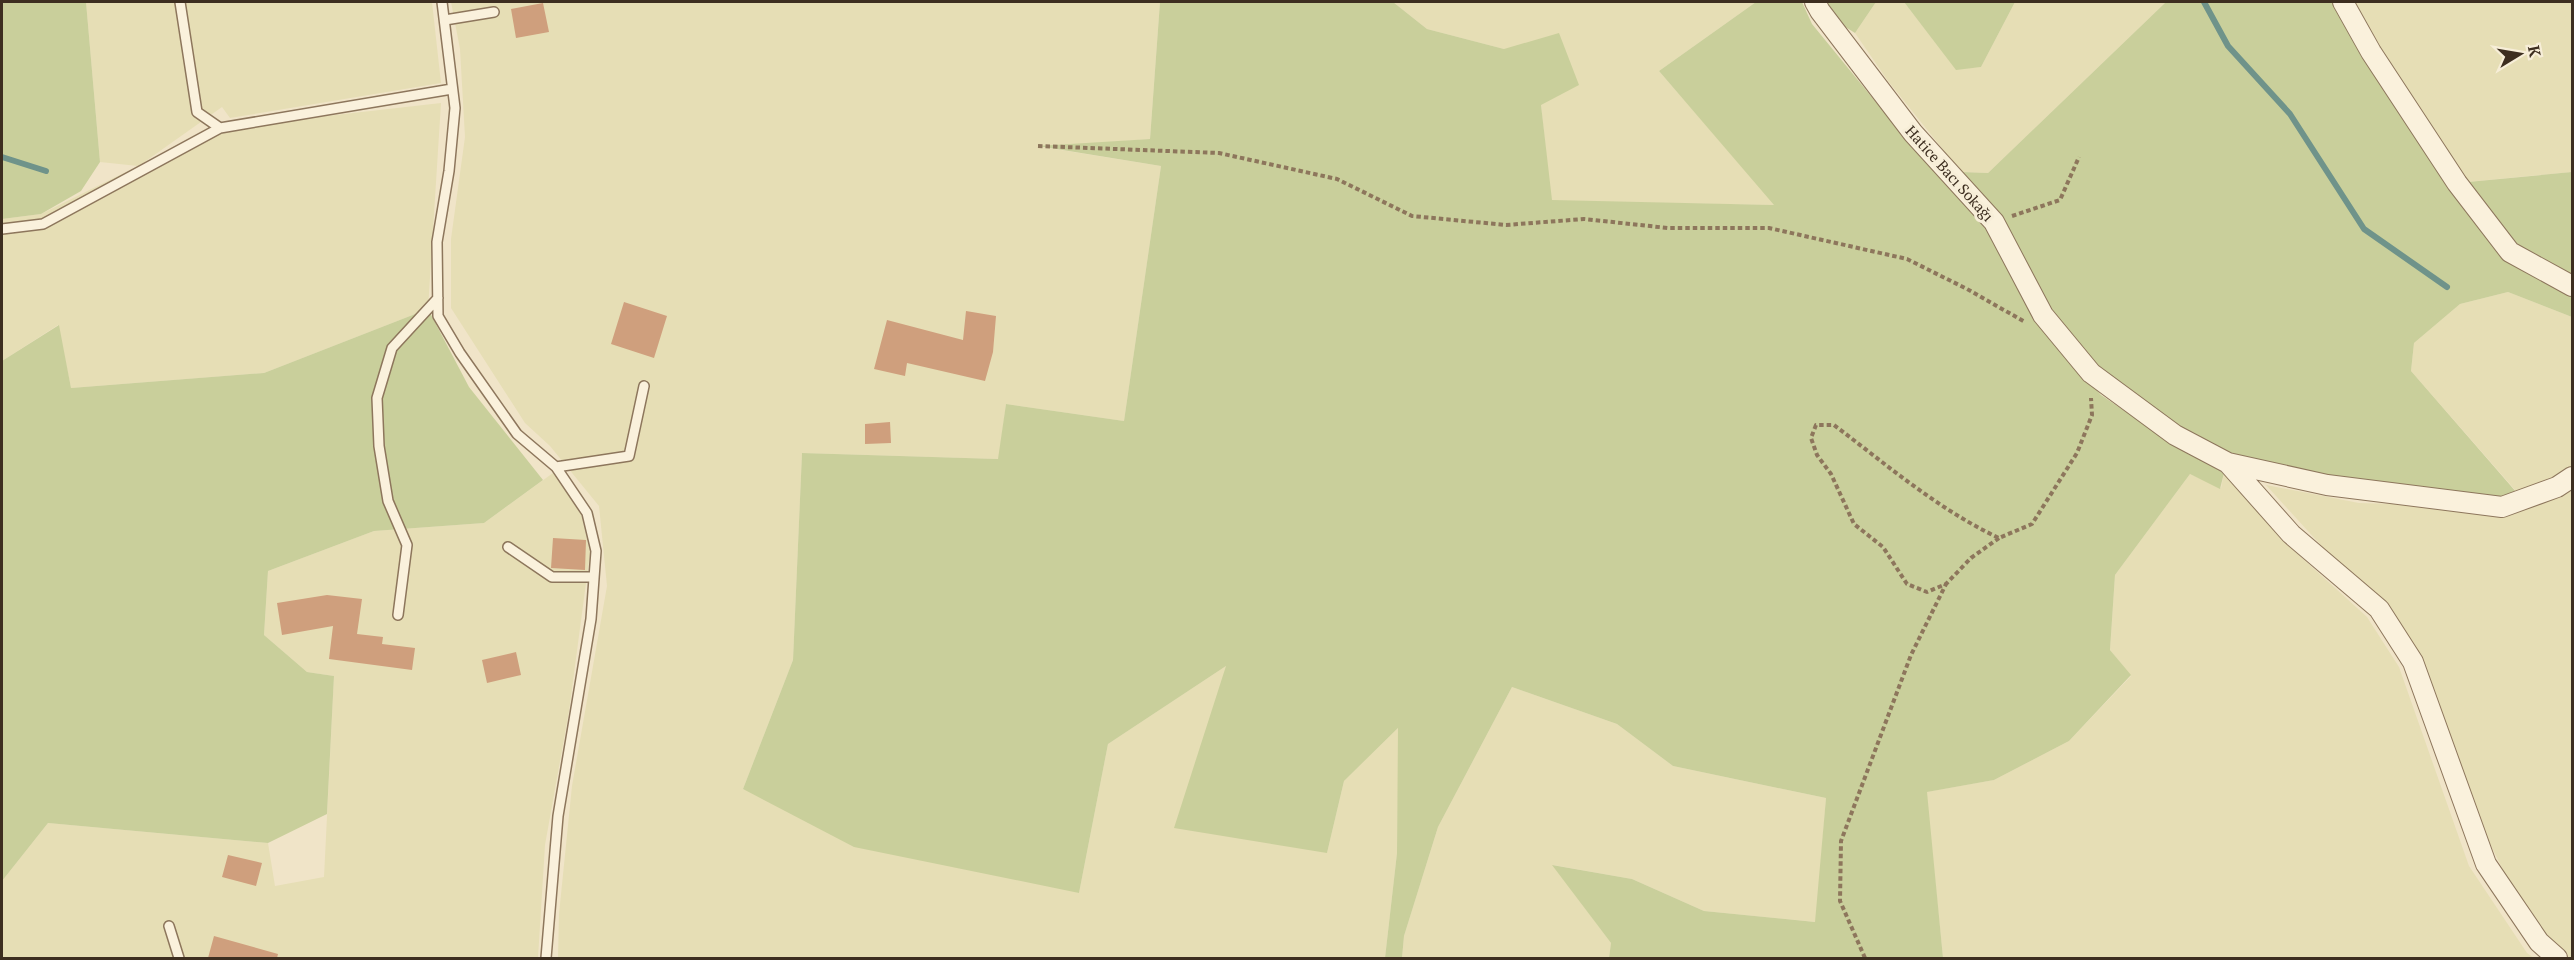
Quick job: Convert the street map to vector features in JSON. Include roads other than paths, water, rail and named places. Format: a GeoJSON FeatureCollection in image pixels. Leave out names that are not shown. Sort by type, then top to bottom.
{"type":"FeatureCollection","features":[{"type":"Feature","properties":{"kind":"street","name":"Hatice Bacı Sokağı"},"geometry":{"type":"LineString","coordinates":[[1815,2],[1820,12],[1913,133],[1994,222],[2043,315],[2091,373],[2175,435],[2228,462],[2291,534],[2379,609],[2413,662],[2486,864],[2539,942],[2557,958]]}},
{"type":"Feature","properties":{"kind":"street"},"geometry":{"type":"LineString","coordinates":[[2343,2],[2371,52],[2457,183],[2511,252],[2572,286]]}},
{"type":"Feature","properties":{"kind":"street"},"geometry":{"type":"LineString","coordinates":[[2228,462],[2327,485],[2502,507],[2558,487],[2572,477]]}},
{"type":"Feature","properties":{"kind":"lane"},"geometry":{"type":"LineString","coordinates":[[180,2],[196,112],[220,128]]}},
{"type":"Feature","properties":{"kind":"lane"},"geometry":{"type":"LineString","coordinates":[[442,2],[455,108],[449,171],[437,242],[438,316],[466,362],[518,434],[556,467],[587,513],[597,551],[591,619],[558,816],[546,958]]}},
{"type":"Feature","properties":{"kind":"lane"},"geometry":{"type":"LineString","coordinates":[[445,20],[494,12]]}},
{"type":"Feature","properties":{"kind":"lane"},"geometry":{"type":"LineString","coordinates":[[2,229],[43,224],[220,128],[452,89]]}},
{"type":"Feature","properties":{"kind":"lane"},"geometry":{"type":"LineString","coordinates":[[398,615],[407,545],[388,501],[379,446],[377,398],[392,348],[438,298]]}},
{"type":"Feature","properties":{"kind":"lane"},"geometry":{"type":"LineString","coordinates":[[556,467],[629,456],[644,386]]}},
{"type":"Feature","properties":{"kind":"lane"},"geometry":{"type":"LineString","coordinates":[[508,547],[552,577],[594,577]]}},
{"type":"Feature","properties":{"kind":"lane"},"geometry":{"type":"LineString","coordinates":[[169,926],[179,958]]}},
{"type":"Feature","properties":{"kind":"waterway"},"geometry":{"type":"LineString","coordinates":[[2204,2],[2228,46],[2290,114],[2364,229],[2447,287]]}},
{"type":"Feature","properties":{"kind":"waterway"},"geometry":{"type":"LineString","coordinates":[[2,157],[46,171]]}}]}
